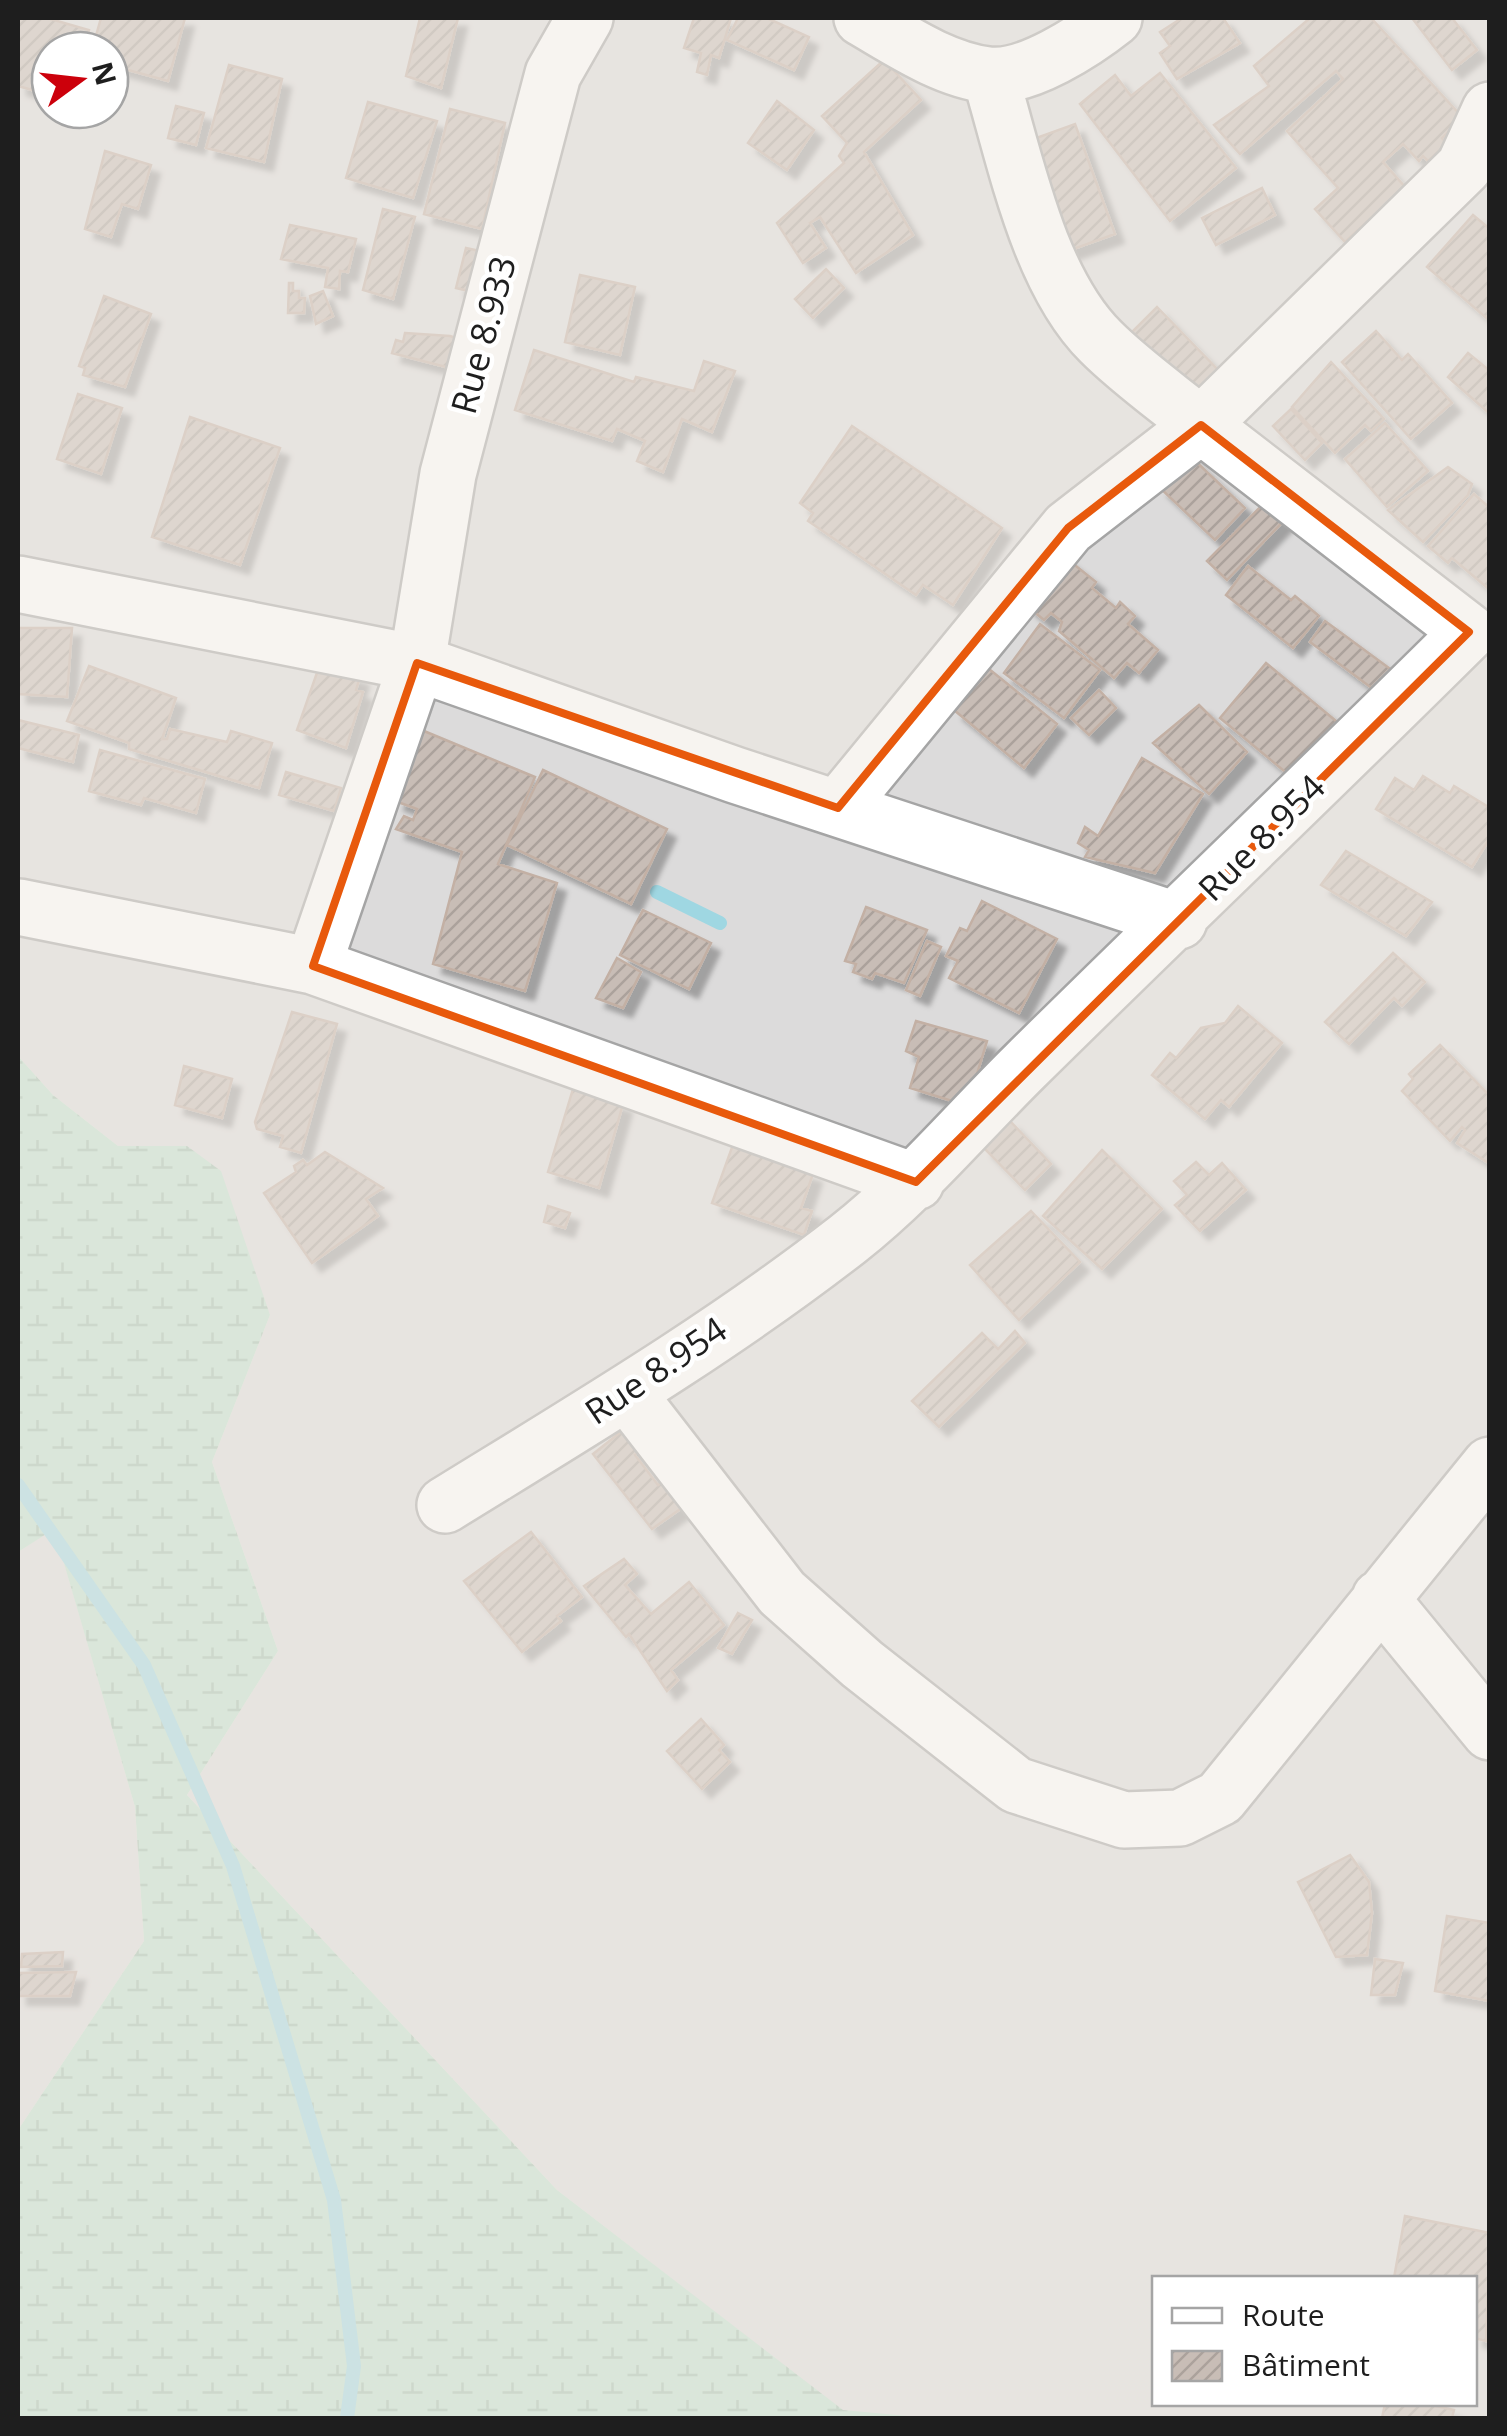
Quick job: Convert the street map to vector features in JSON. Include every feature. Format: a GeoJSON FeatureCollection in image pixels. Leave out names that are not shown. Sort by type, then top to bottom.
{"type":"FeatureCollection","features":[{"type":"Feature","properties":{"kind":"street","name":"Rue 8.933"},"geometry":{"type":"LineString","coordinates":[[313,966],[417,662],[453,455],[553,74],[585,18]]}},
{"type":"Feature","properties":{"kind":"street"},"geometry":{"type":"LineString","coordinates":[[862,18],[918,52],[990,75],[1038,65],[1114,18]]}},
{"type":"Feature","properties":{"kind":"street","name":"Rue 8.954"},"geometry":{"type":"LineString","coordinates":[[445,1505],[628,1393],[846,1240],[916,1182],[1024,1067],[1479,638],[1201,425],[1098,340],[1058,280],[1032,212],[990,75]]}},
{"type":"Feature","properties":{"kind":"street"},"geometry":{"type":"LineString","coordinates":[[838,808],[1068,528],[1201,425],[1464,168],[1490,110]]}},
{"type":"Feature","properties":{"kind":"street"},"geometry":{"type":"LineString","coordinates":[[18,584],[417,662],[1178,921]]}},
{"type":"Feature","properties":{"kind":"street"},"geometry":{"type":"LineString","coordinates":[[19,907],[313,966],[916,1182]]}},
{"type":"Feature","properties":{"kind":"street"},"geometry":{"type":"LineString","coordinates":[[628,1393],[782,1593],[862,1664],[1016,1785],[1124,1820],[1180,1818],[1220,1798],[1490,1465]]}},
{"type":"Feature","properties":{"kind":"street"},"geometry":{"type":"LineString","coordinates":[[1380,1598],[1490,1732]]}},
{"type":"Feature","properties":{"kind":"highlighted area"},"geometry":{"type":"Polygon","coordinates":[[[1201,425],[1469,632],[916,1182],[313,966],[417,663],[838,808],[1068,528],[1201,425]]]}},
{"type":"Feature","properties":{"kind":"shaded area"},"geometry":{"type":"Polygon","coordinates":[[[18,18],[1489,18],[1489,2418],[929,2418],[843,2411],[557,2190],[187,1795],[278,1651],[212,1462],[270,1315],[187,1146],[118,1146],[53,1095],[18,1056],[18,18]]]}},
{"type":"Feature","properties":{"kind":"shaded area"},"geometry":{"type":"Polygon","coordinates":[[[54,1528],[135,1807],[144,1941],[18,2130],[18,1552],[54,1528]]]}},
{"type":"Feature","properties":{"kind":"green space"},"geometry":{"type":"Polygon","coordinates":[[[18,1056],[53,1095],[118,1146],[187,1146],[221,1171],[270,1315],[212,1462],[278,1651],[187,1795],[557,2190],[843,2410],[929,2418],[18,2418],[18,2130],[144,1941],[135,1807],[54,1529],[18,1552],[18,1056]]]}},
{"type":"Feature","properties":{"kind":"building"},"geometry":{"type":"Polygon","coordinates":[[[18,18],[47,18],[89,30],[30,30],[30,89],[18,86],[18,18]]]}},
{"type":"Feature","properties":{"kind":"building"},"geometry":{"type":"Polygon","coordinates":[[[101,18],[185,18],[168,81],[130,71],[130,30],[98,30],[101,18]]]}},
{"type":"Feature","properties":{"kind":"building"},"geometry":{"type":"Polygon","coordinates":[[[420,18],[458,18],[441,88],[406,76],[420,18]]]}},
{"type":"Feature","properties":{"kind":"building"},"geometry":{"type":"Polygon","coordinates":[[[694,18],[731,18],[719,58],[711,55],[707,75],[697,72],[701,53],[684,48],[694,18]]]}},
{"type":"Feature","properties":{"kind":"building"},"geometry":{"type":"Polygon","coordinates":[[[738,18],[767,18],[809,37],[794,70],[727,40],[738,18]]]}},
{"type":"Feature","properties":{"kind":"building"},"geometry":{"type":"Polygon","coordinates":[[[1182,18],[1223,18],[1240,43],[1177,79],[1160,53],[1170,46],[1160,32],[1182,18]]]}},
{"type":"Feature","properties":{"kind":"building"},"geometry":{"type":"Polygon","coordinates":[[[1310,18],[1371,18],[1463,118],[1442,138],[1447,144],[1428,161],[1423,156],[1419,161],[1403,144],[1383,162],[1405,187],[1345,242],[1315,209],[1338,188],[1287,131],[1343,79],[1336,71],[1240,154],[1214,125],[1269,86],[1254,66],[1310,18]]]}},
{"type":"Feature","properties":{"kind":"building"},"geometry":{"type":"Polygon","coordinates":[[[1412,18],[1452,18],[1477,50],[1452,70],[1412,18]]]}},
{"type":"Feature","properties":{"kind":"building"},"geometry":{"type":"Polygon","coordinates":[[[884,60],[921,100],[864,152],[913,235],[856,273],[820,217],[810,223],[826,248],[803,263],[777,223],[844,163],[839,156],[847,143],[822,116],[884,60]]]}},
{"type":"Feature","properties":{"kind":"building"},"geometry":{"type":"Polygon","coordinates":[[[229,65],[282,79],[264,162],[206,148],[229,65]]]}},
{"type":"Feature","properties":{"kind":"building"},"geometry":{"type":"Polygon","coordinates":[[[1160,73],[1236,168],[1170,221],[1080,104],[1115,75],[1131,96],[1160,73]]]}},
{"type":"Feature","properties":{"kind":"building"},"geometry":{"type":"Polygon","coordinates":[[[777,101],[814,130],[787,170],[748,143],[777,101]]]}},
{"type":"Feature","properties":{"kind":"building"},"geometry":{"type":"Polygon","coordinates":[[[368,102],[437,121],[413,198],[346,178],[368,102]]]}},
{"type":"Feature","properties":{"kind":"building"},"geometry":{"type":"Polygon","coordinates":[[[176,106],[204,113],[196,145],[168,138],[176,106]]]}},
{"type":"Feature","properties":{"kind":"building"},"geometry":{"type":"Polygon","coordinates":[[[450,109],[505,123],[482,229],[424,214],[450,109]]]}},
{"type":"Feature","properties":{"kind":"building"},"geometry":{"type":"Polygon","coordinates":[[[1075,124],[1115,234],[1068,251],[1028,141],[1075,124]]]}},
{"type":"Feature","properties":{"kind":"building"},"geometry":{"type":"Polygon","coordinates":[[[105,151],[151,165],[138,209],[122,204],[111,237],[85,229],[105,151]]]}},
{"type":"Feature","properties":{"kind":"building"},"geometry":{"type":"Polygon","coordinates":[[[1262,188],[1275,215],[1216,245],[1202,218],[1262,188]]]}},
{"type":"Feature","properties":{"kind":"building"},"geometry":{"type":"Polygon","coordinates":[[[383,209],[415,217],[393,299],[363,290],[383,209]]]}},
{"type":"Feature","properties":{"kind":"building"},"geometry":{"type":"Polygon","coordinates":[[[1473,215],[1490,229],[1490,321],[1427,267],[1473,215]]]}},
{"type":"Feature","properties":{"kind":"building"},"geometry":{"type":"Polygon","coordinates":[[[290,225],[356,239],[348,272],[340,271],[339,289],[325,287],[328,268],[281,259],[290,225]]]}},
{"type":"Feature","properties":{"kind":"building"},"geometry":{"type":"Polygon","coordinates":[[[466,248],[498,255],[490,296],[456,288],[466,248]]]}},
{"type":"Feature","properties":{"kind":"building"},"geometry":{"type":"Polygon","coordinates":[[[826,269],[844,288],[813,318],[795,299],[826,269]]]}},
{"type":"Feature","properties":{"kind":"building"},"geometry":{"type":"Polygon","coordinates":[[[580,275],[635,287],[620,355],[565,342],[580,275]]]}},
{"type":"Feature","properties":{"kind":"building"},"geometry":{"type":"Polygon","coordinates":[[[289,283],[293,283],[293,291],[299,291],[299,298],[305,298],[304,313],[288,313],[289,283]]]}},
{"type":"Feature","properties":{"kind":"building"},"geometry":{"type":"Polygon","coordinates":[[[323,291],[333,316],[316,324],[310,296],[323,291]]]}},
{"type":"Feature","properties":{"kind":"building"},"geometry":{"type":"Polygon","coordinates":[[[104,296],[151,314],[125,387],[83,375],[85,368],[79,366],[104,296]]]}},
{"type":"Feature","properties":{"kind":"building"},"geometry":{"type":"Polygon","coordinates":[[[1157,307],[1221,373],[1195,398],[1132,332],[1157,307]]]}},
{"type":"Feature","properties":{"kind":"building"},"geometry":{"type":"Polygon","coordinates":[[[1376,331],[1402,360],[1408,354],[1452,403],[1411,439],[1342,362],[1376,331]]]}},
{"type":"Feature","properties":{"kind":"building"},"geometry":{"type":"Polygon","coordinates":[[[405,333],[450,336],[476,344],[469,373],[392,353],[396,340],[403,342],[405,333]]]}},
{"type":"Feature","properties":{"kind":"building"},"geometry":{"type":"Polygon","coordinates":[[[534,350],[634,382],[636,377],[694,391],[704,361],[735,371],[712,432],[682,419],[663,472],[637,461],[645,441],[617,429],[612,441],[515,410],[534,350]]]}},
{"type":"Feature","properties":{"kind":"building"},"geometry":{"type":"Polygon","coordinates":[[[1468,353],[1490,371],[1490,414],[1448,377],[1468,353]]]}},
{"type":"Feature","properties":{"kind":"building"},"geometry":{"type":"Polygon","coordinates":[[[1331,362],[1384,419],[1371,431],[1365,425],[1335,453],[1292,407],[1331,362]]]}},
{"type":"Feature","properties":{"kind":"building"},"geometry":{"type":"Polygon","coordinates":[[[78,394],[122,408],[101,474],[57,459],[78,394]]]}},
{"type":"Feature","properties":{"kind":"building"},"geometry":{"type":"Polygon","coordinates":[[[1291,409],[1322,443],[1305,460],[1273,426],[1291,409]]]}},
{"type":"Feature","properties":{"kind":"building"},"geometry":{"type":"Polygon","coordinates":[[[190,417],[280,448],[240,565],[152,537],[190,417]]]}},
{"type":"Feature","properties":{"kind":"building"},"geometry":{"type":"Polygon","coordinates":[[[1385,423],[1428,471],[1387,507],[1345,459],[1385,423]]]}},
{"type":"Feature","properties":{"kind":"building"},"geometry":{"type":"Polygon","coordinates":[[[852,426],[1002,528],[953,605],[923,585],[916,595],[808,521],[813,513],[800,503],[852,426]]]}},
{"type":"Feature","properties":{"kind":"building"},"geometry":{"type":"Polygon","coordinates":[[[1189,455],[1245,508],[1215,540],[1159,487],[1189,455]]]}},
{"type":"Feature","properties":{"kind":"building"},"geometry":{"type":"Polygon","coordinates":[[[1448,467],[1472,484],[1468,495],[1423,542],[1388,510],[1448,467]]]}},
{"type":"Feature","properties":{"kind":"building"},"geometry":{"type":"Polygon","coordinates":[[[1276,491],[1295,509],[1227,580],[1207,561],[1276,491]]]}},
{"type":"Feature","properties":{"kind":"building"},"geometry":{"type":"Polygon","coordinates":[[[1474,494],[1490,508],[1490,590],[1452,558],[1448,563],[1428,546],[1474,494]]]}},
{"type":"Feature","properties":{"kind":"building"},"geometry":{"type":"Polygon","coordinates":[[[1066,558],[1096,582],[1092,588],[1116,608],[1120,602],[1135,616],[1128,624],[1158,650],[1139,673],[1127,663],[1114,678],[1059,631],[1062,622],[1051,613],[1044,620],[1026,605],[1066,558]]]}},
{"type":"Feature","properties":{"kind":"building"},"geometry":{"type":"Polygon","coordinates":[[[1248,566],[1291,600],[1295,596],[1319,616],[1293,648],[1226,595],[1248,566]]]}},
{"type":"Feature","properties":{"kind":"building"},"geometry":{"type":"Polygon","coordinates":[[[1325,621],[1393,671],[1377,692],[1310,642],[1325,621]]]}},
{"type":"Feature","properties":{"kind":"building"},"geometry":{"type":"Polygon","coordinates":[[[1040,624],[1100,670],[1064,718],[1004,673],[1040,624]]]}},
{"type":"Feature","properties":{"kind":"building"},"geometry":{"type":"Polygon","coordinates":[[[18,628],[72,628],[67,697],[18,694],[18,628]]]}},
{"type":"Feature","properties":{"kind":"building"},"geometry":{"type":"Polygon","coordinates":[[[1266,663],[1342,726],[1295,780],[1220,718],[1266,663]]]}},
{"type":"Feature","properties":{"kind":"building"},"geometry":{"type":"Polygon","coordinates":[[[320,664],[360,677],[356,690],[363,692],[346,748],[297,730],[320,664]]]}},
{"type":"Feature","properties":{"kind":"building"},"geometry":{"type":"Polygon","coordinates":[[[89,666],[176,698],[162,739],[167,739],[170,729],[227,742],[231,731],[272,743],[259,788],[129,749],[129,743],[67,721],[89,666]]]}},
{"type":"Feature","properties":{"kind":"building"},"geometry":{"type":"Polygon","coordinates":[[[989,669],[1057,724],[1024,768],[954,710],[989,669]]]}},
{"type":"Feature","properties":{"kind":"building"},"geometry":{"type":"Polygon","coordinates":[[[1099,690],[1116,708],[1089,735],[1071,718],[1099,690]]]}},
{"type":"Feature","properties":{"kind":"building"},"geometry":{"type":"Polygon","coordinates":[[[1199,705],[1247,752],[1209,794],[1153,743],[1199,705]]]}},
{"type":"Feature","properties":{"kind":"building"},"geometry":{"type":"Polygon","coordinates":[[[18,720],[79,735],[73,762],[18,748],[18,720]]]}},
{"type":"Feature","properties":{"kind":"building"},"geometry":{"type":"Polygon","coordinates":[[[424,731],[535,777],[498,864],[557,883],[525,991],[433,964],[462,852],[396,829],[404,816],[413,820],[417,809],[395,801],[424,731]]]}},
{"type":"Feature","properties":{"kind":"building"},"geometry":{"type":"Polygon","coordinates":[[[100,750],[205,779],[196,813],[144,798],[141,805],[89,791],[100,750]]]}},
{"type":"Feature","properties":{"kind":"building"},"geometry":{"type":"Polygon","coordinates":[[[1142,758],[1203,794],[1155,873],[1085,857],[1089,850],[1078,843],[1085,827],[1098,836],[1142,758]]]}},
{"type":"Feature","properties":{"kind":"building"},"geometry":{"type":"Polygon","coordinates":[[[543,770],[667,829],[631,904],[507,845],[543,770]]]}},
{"type":"Feature","properties":{"kind":"building"},"geometry":{"type":"Polygon","coordinates":[[[286,772],[341,788],[334,811],[279,795],[286,772]]]}},
{"type":"Feature","properties":{"kind":"building"},"geometry":{"type":"Polygon","coordinates":[[[1423,776],[1450,793],[1454,786],[1490,808],[1490,838],[1472,867],[1376,809],[1395,778],[1414,790],[1423,776]]]}},
{"type":"Feature","properties":{"kind":"building"},"geometry":{"type":"Polygon","coordinates":[[[1346,851],[1432,902],[1406,936],[1321,885],[1346,851]]]}},
{"type":"Feature","properties":{"kind":"building"},"geometry":{"type":"Polygon","coordinates":[[[982,901],[1057,939],[1019,1013],[949,978],[958,961],[946,956],[960,928],[967,931],[982,901]]]}},
{"type":"Feature","properties":{"kind":"building"},"geometry":{"type":"Polygon","coordinates":[[[866,907],[927,930],[904,983],[875,973],[872,979],[853,972],[856,964],[845,961],[866,907]]]}},
{"type":"Feature","properties":{"kind":"building"},"geometry":{"type":"Polygon","coordinates":[[[643,910],[711,943],[689,989],[620,955],[643,910]]]}},
{"type":"Feature","properties":{"kind":"building"},"geometry":{"type":"Polygon","coordinates":[[[927,941],[941,947],[920,996],[906,990],[927,941]]]}},
{"type":"Feature","properties":{"kind":"building"},"geometry":{"type":"Polygon","coordinates":[[[1393,953],[1425,982],[1402,1006],[1394,998],[1349,1044],[1325,1022],[1393,953]]]}},
{"type":"Feature","properties":{"kind":"building"},"geometry":{"type":"Polygon","coordinates":[[[617,958],[641,972],[623,1008],[596,998],[617,958]]]}},
{"type":"Feature","properties":{"kind":"building"},"geometry":{"type":"Polygon","coordinates":[[[1238,1006],[1282,1043],[1229,1107],[1221,1100],[1205,1119],[1152,1075],[1170,1053],[1176,1058],[1201,1028],[1225,1023],[1238,1006]]]}},
{"type":"Feature","properties":{"kind":"building"},"geometry":{"type":"Polygon","coordinates":[[[292,1012],[337,1024],[301,1153],[280,1147],[283,1136],[257,1129],[255,1122],[292,1012]]]}},
{"type":"Feature","properties":{"kind":"building"},"geometry":{"type":"Polygon","coordinates":[[[916,1021],[987,1041],[977,1074],[988,1078],[965,1105],[910,1088],[919,1057],[906,1051],[916,1021]]]}},
{"type":"Feature","properties":{"kind":"building"},"geometry":{"type":"Polygon","coordinates":[[[1440,1045],[1490,1096],[1490,1164],[1457,1143],[1465,1130],[1462,1127],[1450,1141],[1402,1091],[1413,1079],[1409,1074],[1440,1045]]]}},
{"type":"Feature","properties":{"kind":"building"},"geometry":{"type":"Polygon","coordinates":[[[184,1066],[232,1079],[222,1118],[175,1105],[184,1066]]]}},
{"type":"Feature","properties":{"kind":"building"},"geometry":{"type":"Polygon","coordinates":[[[573,1089],[623,1104],[599,1188],[548,1172],[573,1089]]]}},
{"type":"Feature","properties":{"kind":"building"},"geometry":{"type":"Polygon","coordinates":[[[1010,1121],[1051,1164],[1025,1190],[983,1147],[1010,1121]]]}},
{"type":"Feature","properties":{"kind":"building"},"geometry":{"type":"Polygon","coordinates":[[[735,1139],[797,1160],[794,1168],[813,1174],[801,1208],[812,1211],[804,1235],[712,1203],[735,1139]]]}},
{"type":"Feature","properties":{"kind":"building"},"geometry":{"type":"Polygon","coordinates":[[[1102,1150],[1162,1209],[1102,1269],[1043,1216],[1102,1150]]]}},
{"type":"Feature","properties":{"kind":"building"},"geometry":{"type":"Polygon","coordinates":[[[325,1152],[383,1188],[366,1199],[378,1216],[312,1263],[264,1193],[296,1172],[294,1166],[303,1160],[307,1165],[325,1152]]]}},
{"type":"Feature","properties":{"kind":"building"},"geometry":{"type":"Polygon","coordinates":[[[1196,1162],[1209,1175],[1222,1163],[1246,1190],[1200,1231],[1175,1205],[1187,1195],[1174,1181],[1196,1162]]]}},
{"type":"Feature","properties":{"kind":"building"},"geometry":{"type":"Polygon","coordinates":[[[548,1206],[570,1213],[565,1228],[544,1222],[548,1206]]]}},
{"type":"Feature","properties":{"kind":"building"},"geometry":{"type":"Polygon","coordinates":[[[1031,1211],[1080,1262],[1019,1320],[970,1265],[1031,1211]]]}},
{"type":"Feature","properties":{"kind":"building"},"geometry":{"type":"Polygon","coordinates":[[[1015,1331],[1025,1343],[939,1427],[912,1401],[982,1333],[998,1349],[1015,1331]]]}},
{"type":"Feature","properties":{"kind":"building"},"geometry":{"type":"Polygon","coordinates":[[[627,1427],[644,1448],[635,1455],[658,1485],[667,1479],[686,1505],[652,1529],[593,1454],[627,1427]]]}},
{"type":"Feature","properties":{"kind":"building"},"geometry":{"type":"Polygon","coordinates":[[[531,1532],[582,1597],[557,1616],[561,1621],[522,1652],[464,1581],[531,1532]]]}},
{"type":"Feature","properties":{"kind":"building"},"geometry":{"type":"Polygon","coordinates":[[[624,1559],[637,1574],[625,1585],[651,1614],[689,1582],[724,1625],[671,1670],[678,1680],[667,1691],[629,1634],[626,1637],[584,1586],[624,1559]]]}},
{"type":"Feature","properties":{"kind":"building"},"geometry":{"type":"Polygon","coordinates":[[[738,1613],[752,1620],[732,1654],[718,1648],[738,1613]]]}},
{"type":"Feature","properties":{"kind":"building"},"geometry":{"type":"Polygon","coordinates":[[[701,1719],[724,1745],[719,1750],[730,1762],[702,1789],[667,1751],[701,1719]]]}},
{"type":"Feature","properties":{"kind":"building"},"geometry":{"type":"Polygon","coordinates":[[[1350,1855],[1369,1882],[1372,1913],[1367,1955],[1336,1957],[1298,1882],[1350,1855]]]}},
{"type":"Feature","properties":{"kind":"building"},"geometry":{"type":"Polygon","coordinates":[[[1447,1916],[1490,1923],[1490,2001],[1435,1991],[1447,1916]]]}},
{"type":"Feature","properties":{"kind":"building"},"geometry":{"type":"Polygon","coordinates":[[[63,1952],[62,1966],[21,1967],[22,1954],[63,1952]]]}},
{"type":"Feature","properties":{"kind":"building"},"geometry":{"type":"Polygon","coordinates":[[[1375,1959],[1403,1963],[1395,1995],[1371,1995],[1375,1959]]]}},
{"type":"Feature","properties":{"kind":"building"},"geometry":{"type":"Polygon","coordinates":[[[76,1972],[70,1996],[18,1996],[18,1973],[76,1972]]]}},
{"type":"Feature","properties":{"kind":"building"},"geometry":{"type":"Polygon","coordinates":[[[1405,2216],[1490,2233],[1486,2341],[1477,2339],[1477,2276],[1394,2276],[1405,2216]]]}},
{"type":"Feature","properties":{"kind":"building"},"geometry":{"type":"Polygon","coordinates":[[[1385,2406],[1454,2410],[1452,2418],[1382,2418],[1385,2406]]]}},
{"type":"Feature","properties":{"kind":"waterway"},"geometry":{"type":"LineString","coordinates":[[657,892],[720,923]]}},
{"type":"Feature","properties":{"kind":"waterway"},"geometry":{"type":"LineString","coordinates":[[18,1485],[144,1665],[233,1866],[334,2200],[354,2366],[347,2418]]}}]}
